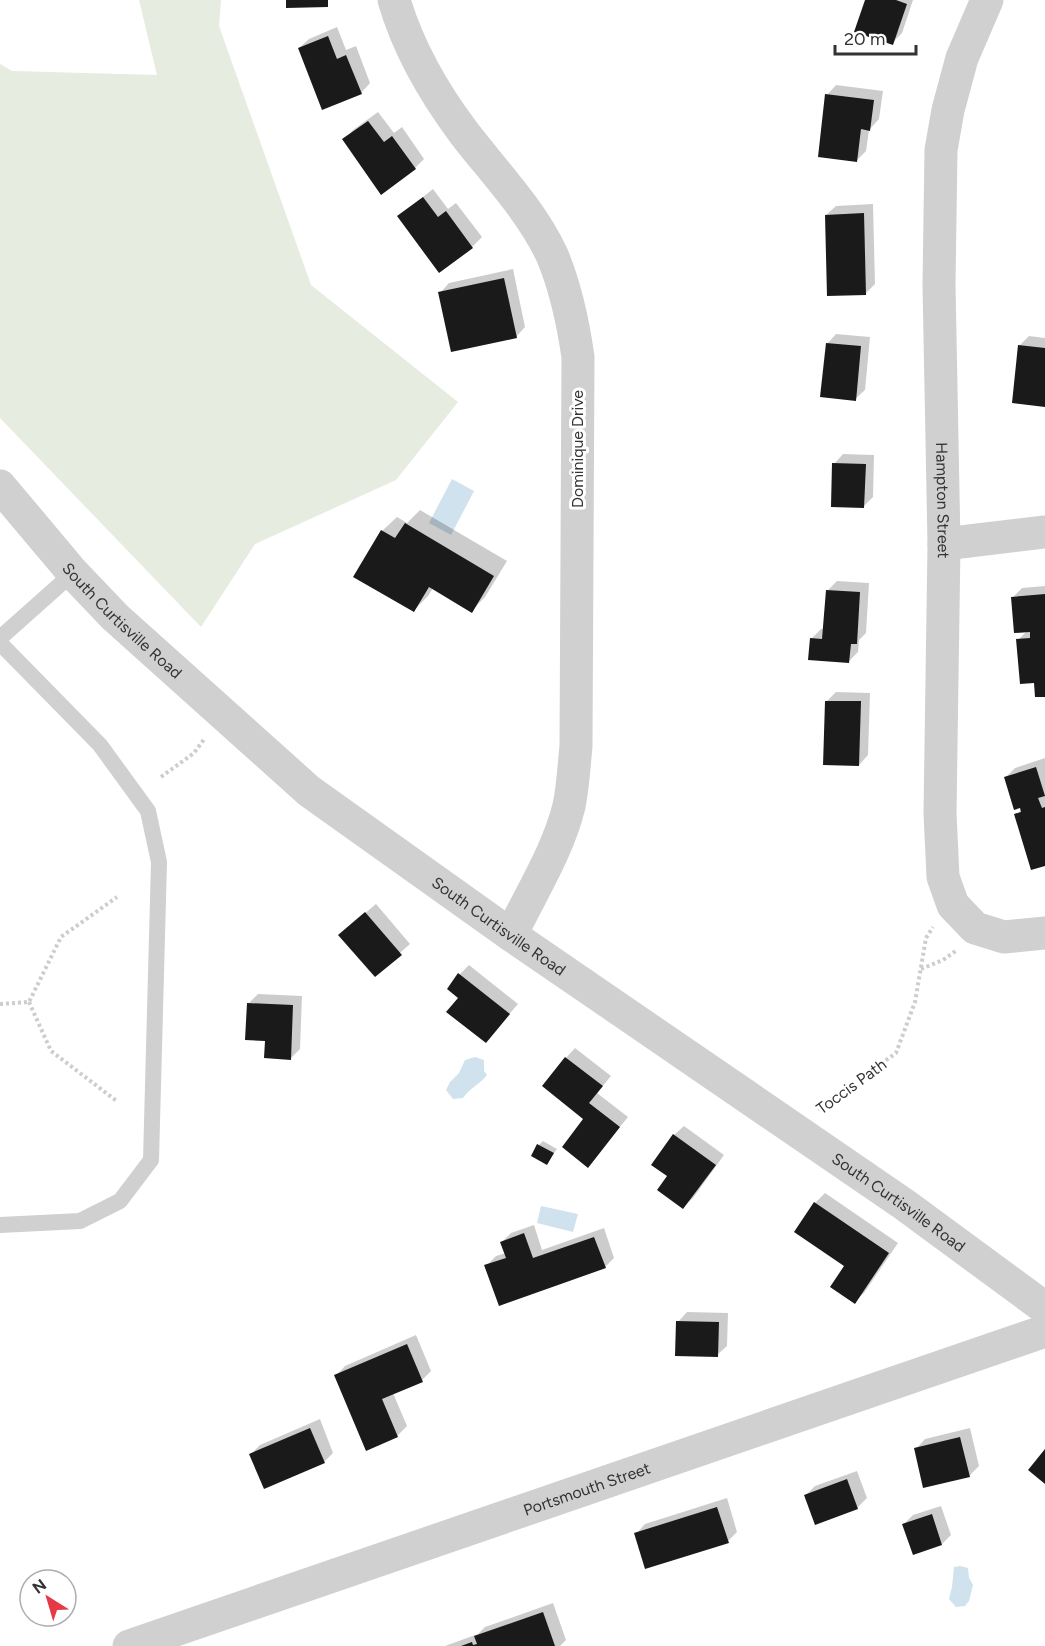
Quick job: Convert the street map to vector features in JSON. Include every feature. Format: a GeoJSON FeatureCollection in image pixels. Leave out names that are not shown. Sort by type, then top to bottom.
{"type":"FeatureCollection","features":[{"type":"Feature","properties":{"kind":"street","name":"Dominique Drive"},"geometry":{"type":"LineString","coordinates":[[394,0],[414,53],[437,93],[463,131],[519,203],[551,254],[573,321],[578,357],[574,775],[569,806],[558,839],[510,935]]}},
{"type":"Feature","properties":{"kind":"street","name":"Hampton Street"},"geometry":{"type":"LineString","coordinates":[[964,917],[943,877],[940,813],[944,544],[939,284],[942,150],[948,110],[962,58],[987,0]]}},
{"type":"Feature","properties":{"kind":"street","name":"South Curtisville Road"},"geometry":{"type":"LineString","coordinates":[[0,486],[73,573],[115,617],[309,791],[510,935],[905,1205],[1045,1308]]}},
{"type":"Feature","properties":{"kind":"street"},"geometry":{"type":"LineString","coordinates":[[944,544],[1045,532]]}},
{"type":"Feature","properties":{"kind":"street"},"geometry":{"type":"LineString","coordinates":[[964,917],[1004,937],[1045,933]]}},
{"type":"Feature","properties":{"kind":"street","name":"Portsmouth Street"},"geometry":{"type":"LineString","coordinates":[[129,1646],[1045,1331]]}},
{"type":"Feature","properties":{"kind":"lane"},"geometry":{"type":"LineString","coordinates":[[0,1225],[80,1221],[120,1201],[151,1160],[159,862],[148,811],[100,745],[0,641],[73,573]]}},
{"type":"Feature","properties":{"kind":"path"},"geometry":{"type":"LineString","coordinates":[[161,777],[194,753],[207,736]]}},
{"type":"Feature","properties":{"kind":"path"},"geometry":{"type":"LineString","coordinates":[[29,1002],[61,937],[117,897]]}},
{"type":"Feature","properties":{"kind":"path"},"geometry":{"type":"LineString","coordinates":[[920,969],[943,960],[962,947],[964,917]]}},
{"type":"Feature","properties":{"kind":"path","name":"Toccis Path"},"geometry":{"type":"LineString","coordinates":[[793,1128],[896,1053],[915,1002],[926,938],[937,921],[964,917]]}},
{"type":"Feature","properties":{"kind":"path"},"geometry":{"type":"LineString","coordinates":[[0,1004],[29,1002]]}},
{"type":"Feature","properties":{"kind":"path"},"geometry":{"type":"LineString","coordinates":[[29,1002],[51,1051],[118,1102]]}},
{"type":"Feature","properties":{"kind":"shaded area"},"geometry":{"type":"Polygon","coordinates":[[[139,0],[221,0],[219,26],[311,285],[458,402],[396,480],[255,544],[201,627],[0,418],[0,64],[12,71],[157,75],[139,0]]]}},
{"type":"Feature","properties":{"kind":"water"},"geometry":{"type":"Polygon","coordinates":[[[452,479],[474,491],[451,535],[429,523],[452,479]]]}},
{"type":"Feature","properties":{"kind":"water"},"geometry":{"type":"Polygon","coordinates":[[[475,1057],[484,1060],[484,1071],[487,1075],[463,1098],[453,1099],[446,1090],[450,1082],[459,1073],[465,1060],[475,1057]]]}},
{"type":"Feature","properties":{"kind":"water"},"geometry":{"type":"Polygon","coordinates":[[[541,1206],[578,1214],[573,1232],[537,1223],[541,1206]]]}},
{"type":"Feature","properties":{"kind":"water"},"geometry":{"type":"Polygon","coordinates":[[[954,1567],[968,1568],[969,1578],[973,1585],[969,1601],[965,1606],[956,1607],[949,1599],[954,1567]]]}},
{"type":"Feature","properties":{"kind":"building"},"geometry":{"type":"Polygon","coordinates":[[[286,0],[328,0],[328,7],[286,8],[286,0]]]}},
{"type":"Feature","properties":{"kind":"building"},"geometry":{"type":"Polygon","coordinates":[[[865,0],[896,0],[907,4],[893,45],[854,32],[865,0]]]}},
{"type":"Feature","properties":{"kind":"building"},"geometry":{"type":"Polygon","coordinates":[[[328,36],[337,59],[346,55],[362,94],[322,110],[298,48],[328,36]]]}},
{"type":"Feature","properties":{"kind":"building"},"geometry":{"type":"Polygon","coordinates":[[[825,94],[874,100],[870,131],[861,129],[857,162],[818,157],[825,94]]]}},
{"type":"Feature","properties":{"kind":"building"},"geometry":{"type":"Polygon","coordinates":[[[368,121],[384,142],[392,136],[416,169],[381,195],[342,139],[368,121]]]}},
{"type":"Feature","properties":{"kind":"building"},"geometry":{"type":"Polygon","coordinates":[[[423,197],[438,217],[446,211],[473,248],[439,273],[397,216],[423,197]]]}},
{"type":"Feature","properties":{"kind":"building"},"geometry":{"type":"Polygon","coordinates":[[[864,213],[866,295],[827,296],[825,215],[864,213]]]}},
{"type":"Feature","properties":{"kind":"building"},"geometry":{"type":"Polygon","coordinates":[[[504,278],[517,338],[451,352],[438,292],[504,278]]]}},
{"type":"Feature","properties":{"kind":"building"},"geometry":{"type":"Polygon","coordinates":[[[826,343],[861,346],[856,401],[820,397],[826,343]]]}},
{"type":"Feature","properties":{"kind":"building"},"geometry":{"type":"Polygon","coordinates":[[[1018,345],[1045,348],[1045,407],[1012,403],[1018,345]]]}},
{"type":"Feature","properties":{"kind":"building"},"geometry":{"type":"Polygon","coordinates":[[[832,463],[866,464],[864,508],[831,507],[832,463]]]}},
{"type":"Feature","properties":{"kind":"building"},"geometry":{"type":"Polygon","coordinates":[[[405,523],[494,576],[472,613],[429,587],[414,612],[353,577],[381,530],[395,538],[405,523]]]}},
{"type":"Feature","properties":{"kind":"building"},"geometry":{"type":"Polygon","coordinates":[[[826,590],[860,592],[857,644],[851,644],[849,663],[808,660],[810,638],[822,639],[826,590]]]}},
{"type":"Feature","properties":{"kind":"building"},"geometry":{"type":"Polygon","coordinates":[[[1045,594],[1045,697],[1035,697],[1034,683],[1020,684],[1016,639],[1030,638],[1030,632],[1014,633],[1011,597],[1045,594]]]}},
{"type":"Feature","properties":{"kind":"building"},"geometry":{"type":"Polygon","coordinates":[[[825,701],[861,701],[859,766],[823,765],[825,701]]]}},
{"type":"Feature","properties":{"kind":"building"},"geometry":{"type":"Polygon","coordinates":[[[1036,767],[1045,796],[1038,798],[1042,808],[1045,807],[1045,866],[1031,870],[1014,814],[1021,812],[1020,808],[1014,810],[1004,777],[1036,767]]]}},
{"type":"Feature","properties":{"kind":"building"},"geometry":{"type":"Polygon","coordinates":[[[365,912],[402,955],[375,977],[338,935],[365,912]]]}},
{"type":"Feature","properties":{"kind":"building"},"geometry":{"type":"Polygon","coordinates":[[[458,973],[510,1014],[486,1043],[446,1012],[458,998],[447,989],[458,973]]]}},
{"type":"Feature","properties":{"kind":"building"},"geometry":{"type":"Polygon","coordinates":[[[247,1003],[293,1005],[291,1060],[264,1058],[265,1041],[245,1040],[247,1003]]]}},
{"type":"Feature","properties":{"kind":"building"},"geometry":{"type":"Polygon","coordinates":[[[565,1057],[603,1086],[589,1103],[620,1127],[588,1168],[562,1147],[583,1119],[542,1086],[565,1057]]]}},
{"type":"Feature","properties":{"kind":"building"},"geometry":{"type":"Polygon","coordinates":[[[673,1134],[716,1165],[683,1209],[657,1190],[667,1176],[651,1165],[673,1134]]]}},
{"type":"Feature","properties":{"kind":"building"},"geometry":{"type":"Polygon","coordinates":[[[537,1144],[554,1153],[547,1165],[531,1156],[537,1144]]]}},
{"type":"Feature","properties":{"kind":"building"},"geometry":{"type":"Polygon","coordinates":[[[814,1202],[889,1253],[855,1304],[830,1287],[844,1266],[794,1232],[814,1202]]]}},
{"type":"Feature","properties":{"kind":"building"},"geometry":{"type":"Polygon","coordinates":[[[524,1233],[533,1258],[594,1237],[606,1268],[499,1306],[484,1265],[506,1258],[500,1242],[524,1233]]]}},
{"type":"Feature","properties":{"kind":"building"},"geometry":{"type":"Polygon","coordinates":[[[676,1321],[719,1322],[718,1357],[675,1356],[676,1321]]]}},
{"type":"Feature","properties":{"kind":"building"},"geometry":{"type":"Polygon","coordinates":[[[407,1344],[423,1382],[382,1399],[398,1437],[366,1451],[334,1375],[407,1344]]]}},
{"type":"Feature","properties":{"kind":"building"},"geometry":{"type":"Polygon","coordinates":[[[310,1428],[325,1463],[264,1489],[249,1454],[310,1428]]]}},
{"type":"Feature","properties":{"kind":"building"},"geometry":{"type":"Polygon","coordinates":[[[960,1437],[970,1477],[923,1488],[914,1448],[960,1437]]]}},
{"type":"Feature","properties":{"kind":"building"},"geometry":{"type":"Polygon","coordinates":[[[1045,1449],[1045,1484],[1028,1470],[1045,1449]]]}},
{"type":"Feature","properties":{"kind":"building"},"geometry":{"type":"Polygon","coordinates":[[[847,1479],[858,1509],[815,1525],[804,1495],[847,1479]]]}},
{"type":"Feature","properties":{"kind":"building"},"geometry":{"type":"Polygon","coordinates":[[[717,1507],[729,1543],[645,1569],[634,1533],[717,1507]]]}},
{"type":"Feature","properties":{"kind":"building"},"geometry":{"type":"Polygon","coordinates":[[[932,1514],[942,1545],[913,1555],[902,1524],[932,1514]]]}},
{"type":"Feature","properties":{"kind":"building"},"geometry":{"type":"Polygon","coordinates":[[[543,1612],[555,1646],[461,1646],[472,1642],[473,1645],[477,1644],[474,1636],[543,1612]]]}}]}
